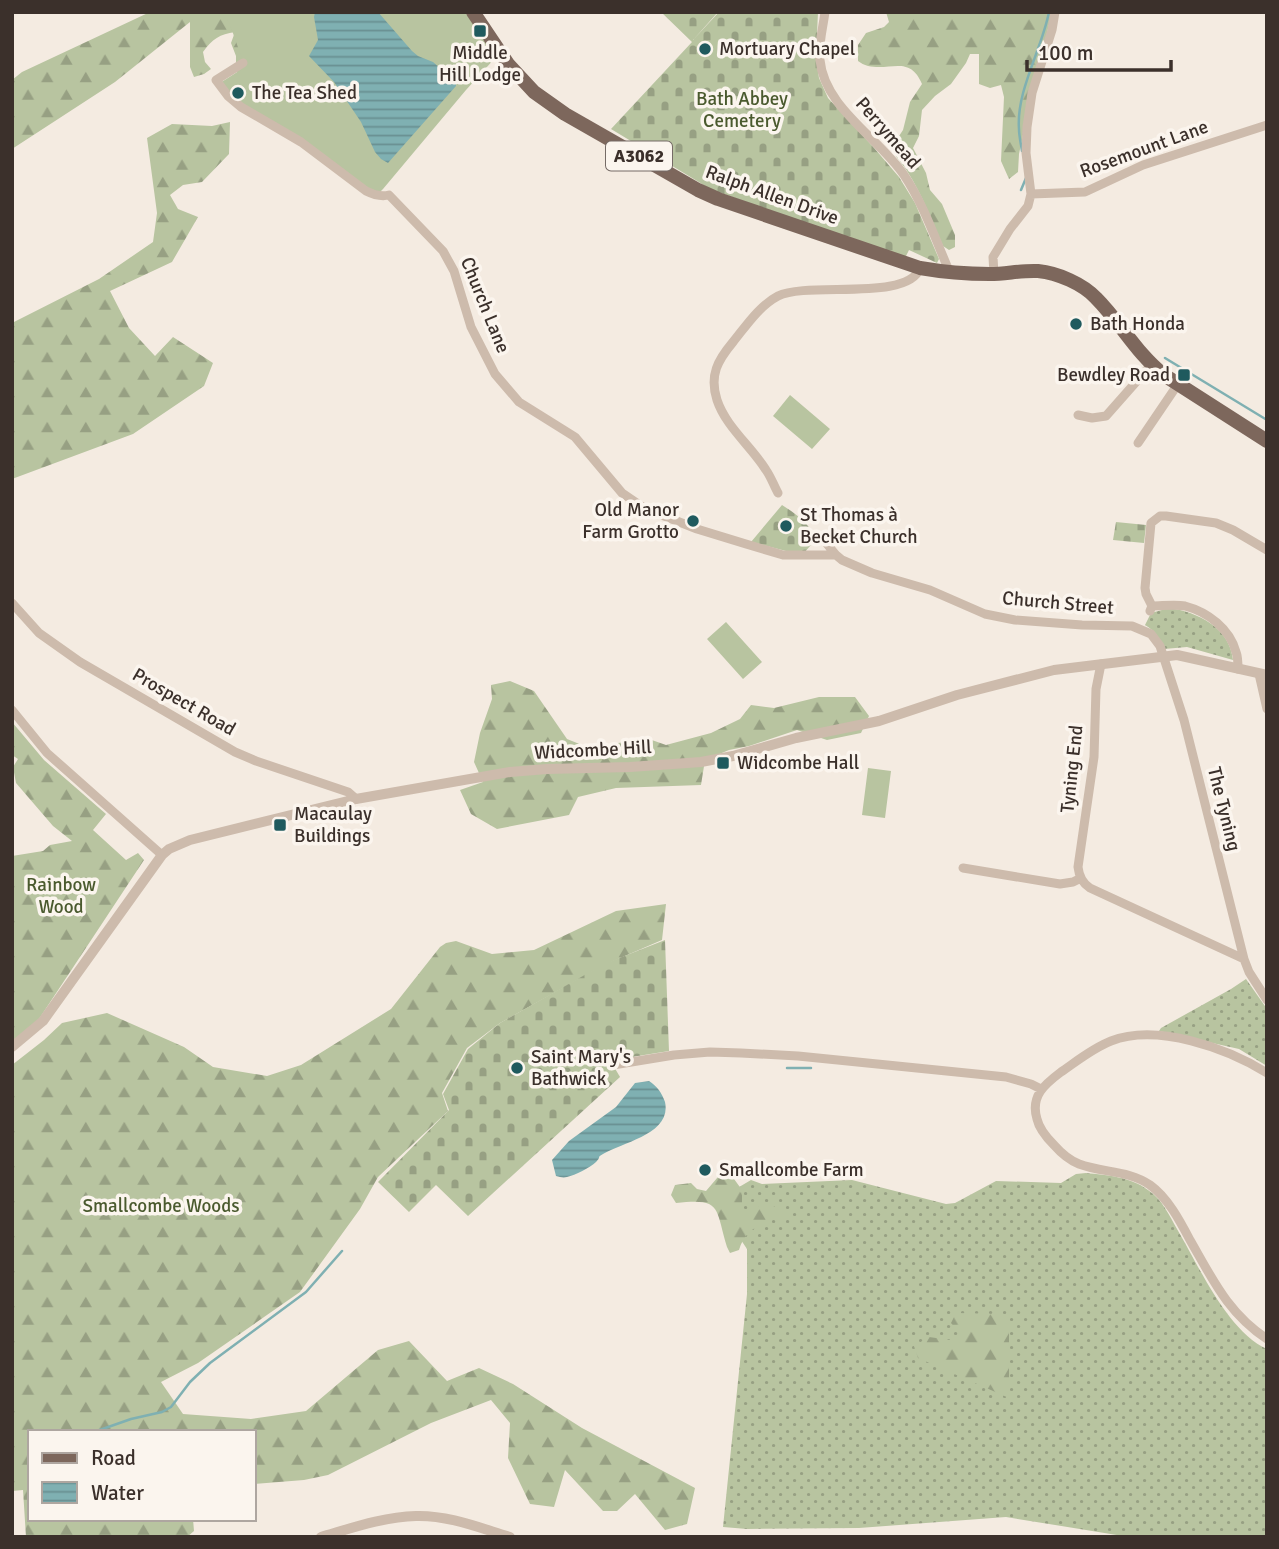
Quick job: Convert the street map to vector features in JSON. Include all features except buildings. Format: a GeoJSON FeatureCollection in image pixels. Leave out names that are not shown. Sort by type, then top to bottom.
{"type":"FeatureCollection","features":[{"type":"Feature","properties":{"kind":"main road","name":"Ralph Allen Drive"},"geometry":{"type":"LineString","coordinates":[[473,12],[508,64],[534,92],[565,114],[674,176],[718,199],[920,268],[950,273]]}},
{"type":"Feature","properties":{"kind":"main road","name":"A3062"},"geometry":{"type":"LineString","coordinates":[[950,273],[1039,271],[1075,283],[1095,297],[1151,365],[1267,440]]}},
{"type":"Feature","properties":{"kind":"street","name":"Perrymead"},"geometry":{"type":"LineString","coordinates":[[825,12],[819,57],[825,84],[833,98],[904,175],[919,201],[950,273]]}},
{"type":"Feature","properties":{"kind":"street"},"geometry":{"type":"LineString","coordinates":[[994,274],[993,257],[1028,206],[1031,194],[1026,153],[1027,127],[1032,93],[1055,12]]}},
{"type":"Feature","properties":{"kind":"street","name":"Church Lane"},"geometry":{"type":"LineString","coordinates":[[243,63],[216,80],[228,96],[241,107],[301,142],[366,191],[383,197],[390,195],[443,251],[454,271],[471,327],[495,374],[519,402],[575,437],[622,493],[644,508],[697,529],[783,555],[836,555]]}},
{"type":"Feature","properties":{"kind":"street","name":"Rosemount Lane"},"geometry":{"type":"LineString","coordinates":[[1031,194],[1084,192],[1143,165],[1267,125]]}},
{"type":"Feature","properties":{"kind":"street"},"geometry":{"type":"LineString","coordinates":[[778,494],[766,469],[724,417],[717,400],[713,382],[715,370],[726,351],[754,316],[777,296],[796,291],[881,288],[910,279],[917,275],[920,268]]}},
{"type":"Feature","properties":{"kind":"street"},"geometry":{"type":"LineString","coordinates":[[1078,415],[1092,418],[1106,416],[1151,365]]}},
{"type":"Feature","properties":{"kind":"street"},"geometry":{"type":"LineString","coordinates":[[1138,443],[1178,384]]}},
{"type":"Feature","properties":{"kind":"street"},"geometry":{"type":"LineString","coordinates":[[1238,669],[1236,651],[1228,634],[1215,620],[1200,611],[1183,606],[1151,609],[1145,588],[1151,523],[1160,516],[1216,523],[1267,550]]}},
{"type":"Feature","properties":{"kind":"street","name":"Church Street"},"geometry":{"type":"LineString","coordinates":[[827,544],[842,560],[872,573],[930,590],[985,614],[1015,620],[1132,626],[1151,634],[1163,656]]}},
{"type":"Feature","properties":{"kind":"street","name":"Prospect Road"},"geometry":{"type":"LineString","coordinates":[[12,603],[39,633],[80,662],[235,752],[348,792],[356,799]]}},
{"type":"Feature","properties":{"kind":"street","name":"Widcombe Hill"},"geometry":{"type":"LineString","coordinates":[[12,1047],[43,1021],[162,855],[179,844],[356,799],[510,772],[701,762],[879,721],[957,695],[1043,672],[1177,655],[1263,675]]}},
{"type":"Feature","properties":{"kind":"street","name":"The Tyning"},"geometry":{"type":"LineString","coordinates":[[1163,656],[1184,720],[1244,959],[1267,1000]]}},
{"type":"Feature","properties":{"kind":"street","name":"Tyning End"},"geometry":{"type":"LineString","coordinates":[[1081,878],[1078,867],[1094,757],[1096,689],[1101,664]]}},
{"type":"Feature","properties":{"kind":"street"},"geometry":{"type":"LineString","coordinates":[[1263,675],[1267,709]]}},
{"type":"Feature","properties":{"kind":"street"},"geometry":{"type":"LineString","coordinates":[[12,710],[47,752],[162,855]]}},
{"type":"Feature","properties":{"kind":"street"},"geometry":{"type":"LineString","coordinates":[[963,868],[1060,884],[1081,878],[1090,888],[1244,959]]}},
{"type":"Feature","properties":{"kind":"street"},"geometry":{"type":"LineString","coordinates":[[1267,1073],[1247,1060],[1218,1049],[1171,1037],[1126,1037],[1094,1050],[1049,1081],[1036,1097],[1035,1107],[1041,1129],[1064,1155],[1079,1164],[1126,1174],[1152,1186],[1168,1203],[1226,1301],[1250,1328],[1267,1339]]}},
{"type":"Feature","properties":{"kind":"street"},"geometry":{"type":"LineString","coordinates":[[613,1065],[710,1052],[798,1056],[1006,1077],[1041,1089]]}},
{"type":"Feature","properties":{"kind":"street"},"geometry":{"type":"LineString","coordinates":[[321,1537],[383,1520],[416,1516],[467,1524],[510,1537]]}},
{"type":"Feature","properties":{"kind":"green space"},"geometry":{"type":"Polygon","coordinates":[[[150,12],[276,12],[244,84],[236,71],[236,56],[231,43],[235,32],[221,36],[210,44],[203,52],[205,62],[211,69],[194,77],[190,67],[190,22],[115,82],[12,149],[12,80],[22,72],[150,12]]]}},
{"type":"Feature","properties":{"kind":"green space"},"geometry":{"type":"Polygon","coordinates":[[[220,12],[465,12],[496,57],[383,189],[374,193],[239,105],[220,83],[245,67],[229,22],[220,12]]]}},
{"type":"Feature","properties":{"kind":"green space","name":"Bath Abbey Cemetery"},"geometry":{"type":"Polygon","coordinates":[[[661,12],[718,12],[693,40],[719,12],[818,12],[816,57],[819,78],[828,98],[899,177],[915,203],[939,259],[937,263],[909,250],[905,258],[712,190],[611,129],[692,42],[661,12]]]}},
{"type":"Feature","properties":{"kind":"green space"},"geometry":{"type":"Polygon","coordinates":[[[886,12],[1052,12],[1024,130],[1018,172],[1009,179],[1001,161],[1004,97],[1001,85],[990,88],[979,84],[979,54],[970,54],[951,84],[922,110],[919,136],[913,148],[926,173],[930,190],[942,204],[955,235],[955,247],[949,250],[943,246],[917,189],[891,148],[903,130],[910,102],[922,84],[917,75],[906,67],[868,66],[858,61],[858,45],[866,33],[884,27],[889,22],[886,12]]]}},
{"type":"Feature","properties":{"kind":"green space"},"geometry":{"type":"Polygon","coordinates":[[[230,122],[229,154],[202,182],[183,185],[170,195],[178,209],[198,217],[172,262],[110,291],[129,328],[155,356],[173,337],[213,363],[204,386],[133,434],[12,479],[12,323],[99,279],[153,242],[157,213],[147,138],[172,124],[212,126],[230,122]]]}},
{"type":"Feature","properties":{"kind":"green space"},"geometry":{"type":"Polygon","coordinates":[[[790,395],[830,429],[812,449],[773,416],[790,395]]]}},
{"type":"Feature","properties":{"kind":"green space"},"geometry":{"type":"Polygon","coordinates":[[[782,505],[806,524],[816,539],[804,553],[751,542],[782,505]]]}},
{"type":"Feature","properties":{"kind":"green space"},"geometry":{"type":"Polygon","coordinates":[[[1116,522],[1146,525],[1144,543],[1113,540],[1116,522]]]}},
{"type":"Feature","properties":{"kind":"green space"},"geometry":{"type":"Polygon","coordinates":[[[1169,608],[1191,613],[1211,624],[1226,639],[1233,660],[1187,647],[1164,649],[1157,635],[1145,625],[1151,613],[1169,608]]]}},
{"type":"Feature","properties":{"kind":"green space"},"geometry":{"type":"Polygon","coordinates":[[[726,622],[762,662],[743,679],[707,639],[726,622]]]}},
{"type":"Feature","properties":{"kind":"green space"},"geometry":{"type":"Polygon","coordinates":[[[510,681],[534,691],[567,739],[587,747],[649,739],[666,745],[711,733],[740,719],[751,705],[774,708],[819,697],[855,697],[869,716],[861,733],[827,740],[797,730],[729,750],[705,760],[701,785],[616,788],[578,797],[569,815],[497,829],[471,814],[460,790],[483,782],[474,762],[480,733],[492,699],[491,685],[510,681]]]}},
{"type":"Feature","properties":{"kind":"green space","name":"Rainbow Wood"},"geometry":{"type":"Polygon","coordinates":[[[12,722],[44,760],[106,814],[93,830],[126,860],[138,853],[144,860],[37,1022],[12,1042],[12,856],[43,851],[50,845],[72,841],[53,826],[16,783],[13,767],[18,759],[12,755],[12,722]]]}},
{"type":"Feature","properties":{"kind":"green space"},"geometry":{"type":"Polygon","coordinates":[[[868,768],[891,771],[885,818],[862,815],[868,768]]]}},
{"type":"Feature","properties":{"kind":"green space","name":"Smallcombe Woods"},"geometry":{"type":"Polygon","coordinates":[[[666,904],[662,940],[604,965],[500,1023],[467,1048],[442,1093],[448,1111],[378,1177],[360,1209],[300,1292],[198,1363],[161,1382],[183,1414],[251,1419],[306,1411],[378,1350],[409,1341],[447,1381],[479,1368],[513,1384],[582,1428],[695,1488],[687,1524],[665,1530],[635,1494],[617,1511],[603,1511],[565,1470],[554,1507],[530,1504],[508,1458],[510,1423],[491,1400],[431,1423],[328,1475],[256,1484],[256,1430],[28,1430],[28,1521],[193,1521],[194,1531],[187,1537],[26,1537],[23,1490],[12,1491],[12,1065],[62,1023],[107,1013],[184,1047],[213,1067],[267,1076],[301,1065],[391,1009],[446,943],[456,941],[492,954],[534,950],[616,911],[666,904]]]}},
{"type":"Feature","properties":{"kind":"green space"},"geometry":{"type":"Polygon","coordinates":[[[665,940],[669,1051],[613,1060],[620,1077],[468,1216],[436,1185],[409,1212],[378,1182],[449,1110],[443,1094],[468,1049],[500,1023],[604,964],[665,940]]]}},
{"type":"Feature","properties":{"kind":"green space"},"geometry":{"type":"Polygon","coordinates":[[[1246,979],[1267,1009],[1267,1066],[1239,1049],[1159,1031],[1161,1028],[1246,979]]]}},
{"type":"Feature","properties":{"kind":"green space"},"geometry":{"type":"Polygon","coordinates":[[[723,1171],[729,1172],[742,1190],[742,1207],[747,1211],[762,1203],[782,1210],[784,1216],[756,1227],[746,1236],[739,1250],[730,1253],[714,1208],[702,1202],[676,1203],[671,1195],[675,1185],[691,1183],[697,1189],[706,1191],[723,1171]]]}},
{"type":"Feature","properties":{"kind":"green space"},"geometry":{"type":"Polygon","coordinates":[[[1076,1174],[1126,1179],[1153,1194],[1168,1213],[1227,1313],[1239,1328],[1267,1349],[1267,1537],[1129,1537],[1006,1517],[859,1528],[723,1527],[747,1294],[747,1249],[739,1237],[734,1190],[751,1180],[762,1184],[852,1180],[946,1204],[955,1203],[996,1181],[1061,1183],[1076,1174]]]}},
{"type":"Feature","properties":{"kind":"green space"},"geometry":{"type":"Polygon","coordinates":[[[956,1313],[997,1314],[1009,1327],[1009,1398],[918,1358],[914,1346],[929,1337],[957,1341],[963,1337],[951,1323],[956,1313]]]}},
{"type":"Feature","properties":{"kind":"water"},"geometry":{"type":"Polygon","coordinates":[[[315,12],[378,12],[412,51],[433,62],[456,82],[456,86],[388,163],[375,152],[361,122],[334,82],[309,56],[318,40],[315,12]]]}},
{"type":"Feature","properties":{"kind":"water"},"geometry":{"type":"Polygon","coordinates":[[[649,1081],[659,1090],[665,1102],[665,1113],[661,1122],[644,1136],[601,1155],[582,1171],[566,1177],[556,1176],[552,1160],[569,1141],[616,1107],[635,1083],[649,1081]]]}},
{"type":"Feature","properties":{"kind":"waterway"},"geometry":{"type":"LineString","coordinates":[[1022,151],[1019,129],[1021,100],[1049,12]]}},
{"type":"Feature","properties":{"kind":"waterway"},"geometry":{"type":"LineString","coordinates":[[1021,190],[1026,178]]}},
{"type":"Feature","properties":{"kind":"waterway"},"geometry":{"type":"LineString","coordinates":[[1165,358],[1267,420]]}},
{"type":"Feature","properties":{"kind":"waterway"},"geometry":{"type":"LineString","coordinates":[[787,1068],[811,1068]]}},
{"type":"Feature","properties":{"kind":"waterway"},"geometry":{"type":"LineString","coordinates":[[100,1430],[171,1407],[190,1382],[210,1363],[306,1292],[342,1251]]}},
{"type":"Feature","properties":{"kind":"place","name":"Middle Hill Lodge"},"geometry":{"type":"Point","coordinates":[480,31]}},
{"type":"Feature","properties":{"kind":"place","name":"Mortuary Chapel"},"geometry":{"type":"Point","coordinates":[705,49]}},
{"type":"Feature","properties":{"kind":"place","name":"The Tea Shed"},"geometry":{"type":"Point","coordinates":[238,93]}},
{"type":"Feature","properties":{"kind":"place","name":"Bath Honda"},"geometry":{"type":"Point","coordinates":[1076,324]}},
{"type":"Feature","properties":{"kind":"place","name":"Bewdley Road"},"geometry":{"type":"Point","coordinates":[1184,375]}},
{"type":"Feature","properties":{"kind":"place","name":"Old Manor Farm Grotto"},"geometry":{"type":"Point","coordinates":[693,521]}},
{"type":"Feature","properties":{"kind":"place","name":"St Thomas à Becket Church"},"geometry":{"type":"Point","coordinates":[786,526]}},
{"type":"Feature","properties":{"kind":"place","name":"Widcombe Hall"},"geometry":{"type":"Point","coordinates":[723,763]}},
{"type":"Feature","properties":{"kind":"place","name":"Macaulay Buildings"},"geometry":{"type":"Point","coordinates":[280,825]}},
{"type":"Feature","properties":{"kind":"place","name":"Saint Mary's Bathwick"},"geometry":{"type":"Point","coordinates":[517,1068]}},
{"type":"Feature","properties":{"kind":"place","name":"Smallcombe Farm"},"geometry":{"type":"Point","coordinates":[705,1170]}}]}
